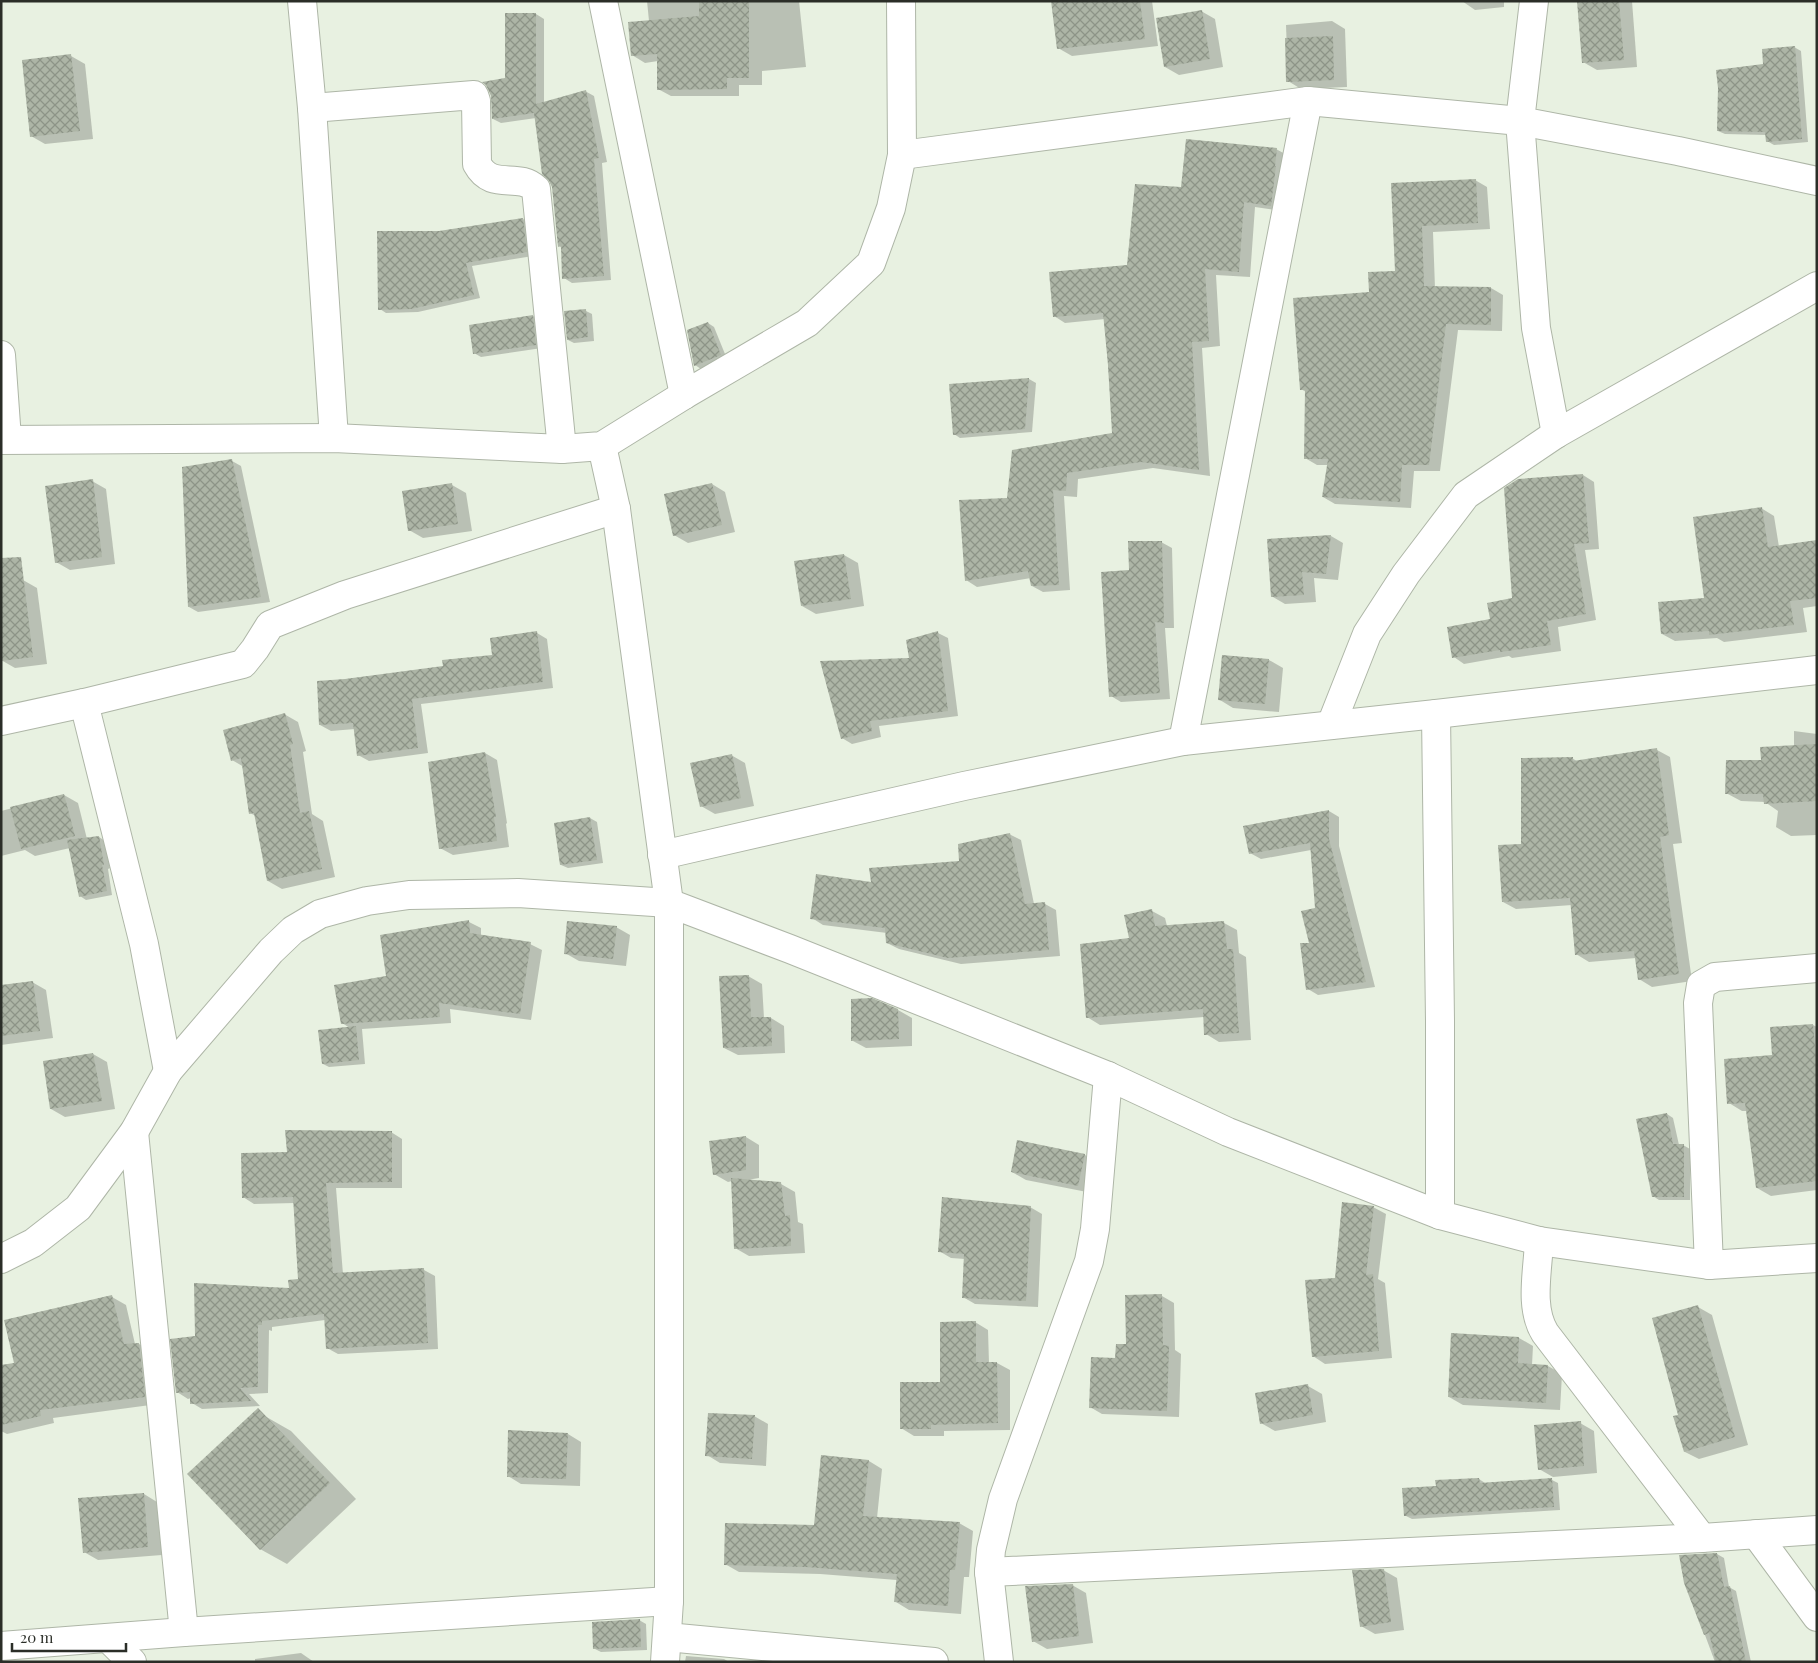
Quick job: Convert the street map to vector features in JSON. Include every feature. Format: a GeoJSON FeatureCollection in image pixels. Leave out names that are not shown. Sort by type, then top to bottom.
{"type":"FeatureCollection","features":[{"type":"Feature","properties":{"kind":"street"},"geometry":{"type":"LineString","coordinates":[[302,1],[312,108],[334,438]]}},
{"type":"Feature","properties":{"kind":"street"},"geometry":{"type":"LineString","coordinates":[[603,1],[684,394]]}},
{"type":"Feature","properties":{"kind":"street"},"geometry":{"type":"LineString","coordinates":[[1,355],[4,439],[334,438],[562,449],[602,446],[684,394],[806,323],[871,263],[891,208],[902,155],[901,1]]}},
{"type":"Feature","properties":{"kind":"street"},"geometry":{"type":"LineString","coordinates":[[1534,1],[1520,121],[1536,328],[1556,434]]}},
{"type":"Feature","properties":{"kind":"street"},"geometry":{"type":"LineString","coordinates":[[312,108],[474,95],[476,101],[477,164],[482,172],[488,178],[530,184],[536,189],[562,449]]}},
{"type":"Feature","properties":{"kind":"street"},"geometry":{"type":"LineString","coordinates":[[902,155],[1308,101],[1520,121],[1678,151],[1817,181]]}},
{"type":"Feature","properties":{"kind":"street"},"geometry":{"type":"LineString","coordinates":[[1183,741],[1308,101]]}},
{"type":"Feature","properties":{"kind":"street"},"geometry":{"type":"LineString","coordinates":[[1331,725],[1367,634],[1406,574],[1466,495],[1556,434],[1817,286]]}},
{"type":"Feature","properties":{"kind":"street"},"geometry":{"type":"LineString","coordinates":[[602,446],[616,509],[669,903],[669,1601],[666,1649],[934,1662]]}},
{"type":"Feature","properties":{"kind":"street"},"geometry":{"type":"LineString","coordinates":[[1,721],[84,703],[243,664],[270,626],[345,596],[616,509]]}},
{"type":"Feature","properties":{"kind":"street"},"geometry":{"type":"LineString","coordinates":[[662,855],[964,786],[1183,741],[1817,670]]}},
{"type":"Feature","properties":{"kind":"street"},"geometry":{"type":"LineString","coordinates":[[84,703],[144,944],[168,1071]]}},
{"type":"Feature","properties":{"kind":"street"},"geometry":{"type":"LineString","coordinates":[[1436,714],[1440,1021],[1440,1215]]}},
{"type":"Feature","properties":{"kind":"street"},"geometry":{"type":"LineString","coordinates":[[1,1259],[33,1243],[78,1208],[134,1132],[168,1071],[271,951],[293,930],[320,914],[367,901],[409,895],[518,893],[669,903],[790,949],[1108,1076],[1228,1132],[1440,1215],[1540,1241],[1710,1266],[1817,1258]]}},
{"type":"Feature","properties":{"kind":"street"},"geometry":{"type":"LineString","coordinates":[[1710,1266],[1698,1003],[1701,985],[1715,977],[1817,968]]}},
{"type":"Feature","properties":{"kind":"street"},"geometry":{"type":"LineString","coordinates":[[999,1662],[989,1572],[991,1550],[1003,1499],[1089,1261],[1095,1229],[1108,1076]]}},
{"type":"Feature","properties":{"kind":"street"},"geometry":{"type":"LineString","coordinates":[[134,1132],[184,1632]]}},
{"type":"Feature","properties":{"kind":"street"},"geometry":{"type":"LineString","coordinates":[[1540,1241],[1536,1308],[1538,1322],[1613,1424],[1702,1538]]}},
{"type":"Feature","properties":{"kind":"street"},"geometry":{"type":"LineString","coordinates":[[989,1572],[1702,1538],[1817,1530]]}},
{"type":"Feature","properties":{"kind":"street"},"geometry":{"type":"LineString","coordinates":[[1756,1534],[1817,1617]]}},
{"type":"Feature","properties":{"kind":"street"},"geometry":{"type":"LineString","coordinates":[[1,1646],[184,1632],[669,1601]]}},
{"type":"Feature","properties":{"kind":"street"},"geometry":{"type":"LineString","coordinates":[[108,1638],[132,1662]]}},
{"type":"Feature","properties":{"kind":"building"},"geometry":{"type":"Polygon","coordinates":[[[699,1],[749,1],[749,78],[727,78],[727,89],[657,90],[657,54],[631,56],[628,22],[699,16],[699,1]]]}},
{"type":"Feature","properties":{"kind":"building"},"geometry":{"type":"Polygon","coordinates":[[[1051,1],[1140,1],[1145,39],[1057,49],[1051,1]]]}},
{"type":"Feature","properties":{"kind":"building"},"geometry":{"type":"Polygon","coordinates":[[[1577,1],[1619,1],[1624,60],[1582,63],[1577,1]]]}},
{"type":"Feature","properties":{"kind":"building"},"geometry":{"type":"Polygon","coordinates":[[[1202,10],[1210,59],[1164,67],[1156,18],[1202,10]]]}},
{"type":"Feature","properties":{"kind":"building"},"geometry":{"type":"Polygon","coordinates":[[[505,13],[536,13],[536,104],[586,90],[599,158],[594,159],[604,276],[562,279],[561,246],[558,247],[552,187],[542,174],[534,113],[492,119],[491,96],[486,85],[482,82],[505,78],[505,13]]]}},
{"type":"Feature","properties":{"kind":"building"},"geometry":{"type":"Polygon","coordinates":[[[1333,36],[1334,80],[1286,82],[1285,38],[1333,36]]]}},
{"type":"Feature","properties":{"kind":"building"},"geometry":{"type":"Polygon","coordinates":[[[1795,46],[1802,139],[1766,142],[1765,132],[1717,131],[1718,88],[1716,70],[1763,64],[1762,49],[1795,46]]]}},
{"type":"Feature","properties":{"kind":"building"},"geometry":{"type":"Polygon","coordinates":[[[71,54],[80,131],[30,137],[22,60],[71,54]]]}},
{"type":"Feature","properties":{"kind":"building"},"geometry":{"type":"Polygon","coordinates":[[[1186,139],[1277,148],[1271,206],[1244,202],[1239,272],[1205,269],[1209,341],[1192,342],[1199,470],[1141,462],[1067,473],[1066,491],[1053,490],[1059,585],[1031,586],[1028,571],[965,581],[959,500],[1007,498],[1012,450],[1112,433],[1103,313],[1053,317],[1049,272],[1127,265],[1135,184],[1181,187],[1186,139]]]}},
{"type":"Feature","properties":{"kind":"building"},"geometry":{"type":"Polygon","coordinates":[[[1476,179],[1478,223],[1422,226],[1424,286],[1491,287],[1491,325],[1446,324],[1429,465],[1402,465],[1400,502],[1322,497],[1328,459],[1304,459],[1305,390],[1300,390],[1293,298],[1369,292],[1368,272],[1395,271],[1391,183],[1476,179]]]}},
{"type":"Feature","properties":{"kind":"building"},"geometry":{"type":"Polygon","coordinates":[[[523,218],[527,252],[466,263],[474,295],[411,309],[378,310],[377,231],[439,231],[523,218]]]}},
{"type":"Feature","properties":{"kind":"building"},"geometry":{"type":"Polygon","coordinates":[[[586,309],[588,337],[567,340],[564,311],[586,309]]]}},
{"type":"Feature","properties":{"kind":"building"},"geometry":{"type":"Polygon","coordinates":[[[533,315],[536,345],[473,354],[469,325],[533,315]]]}},
{"type":"Feature","properties":{"kind":"building"},"geometry":{"type":"Polygon","coordinates":[[[708,322],[721,355],[694,366],[687,330],[708,322]]]}},
{"type":"Feature","properties":{"kind":"building"},"geometry":{"type":"Polygon","coordinates":[[[1029,378],[1025,429],[953,435],[949,384],[1029,378]]]}},
{"type":"Feature","properties":{"kind":"building"},"geometry":{"type":"Polygon","coordinates":[[[232,459],[261,597],[188,607],[182,467],[232,459]]]}},
{"type":"Feature","properties":{"kind":"building"},"geometry":{"type":"Polygon","coordinates":[[[1583,474],[1589,543],[1574,544],[1586,614],[1547,621],[1551,645],[1500,652],[1500,650],[1452,658],[1447,627],[1490,619],[1487,603],[1512,598],[1504,488],[1518,479],[1583,474]]]}},
{"type":"Feature","properties":{"kind":"building"},"geometry":{"type":"Polygon","coordinates":[[[93,479],[102,557],[55,563],[45,486],[93,479]]]}},
{"type":"Feature","properties":{"kind":"building"},"geometry":{"type":"Polygon","coordinates":[[[452,483],[458,524],[408,531],[402,491],[452,483]]]}},
{"type":"Feature","properties":{"kind":"building"},"geometry":{"type":"Polygon","coordinates":[[[712,483],[722,525],[673,536],[664,494],[712,483]]]}},
{"type":"Feature","properties":{"kind":"building"},"geometry":{"type":"Polygon","coordinates":[[[1762,507],[1768,547],[1817,540],[1817,598],[1790,601],[1794,625],[1709,635],[1709,631],[1661,634],[1658,602],[1704,598],[1693,517],[1762,507]]]}},
{"type":"Feature","properties":{"kind":"building"},"geometry":{"type":"Polygon","coordinates":[[[1331,535],[1326,574],[1302,572],[1304,595],[1271,597],[1267,539],[1331,535]]]}},
{"type":"Feature","properties":{"kind":"building"},"geometry":{"type":"Polygon","coordinates":[[[1128,541],[1162,541],[1164,623],[1155,622],[1160,693],[1109,697],[1101,572],[1129,570],[1128,541]]]}},
{"type":"Feature","properties":{"kind":"building"},"geometry":{"type":"Polygon","coordinates":[[[844,554],[851,599],[801,606],[794,561],[844,554]]]}},
{"type":"Feature","properties":{"kind":"building"},"geometry":{"type":"Polygon","coordinates":[[[21,557],[33,657],[1,661],[1,558],[21,557]]]}},
{"type":"Feature","properties":{"kind":"building"},"geometry":{"type":"Polygon","coordinates":[[[537,631],[543,682],[412,699],[418,748],[357,756],[353,723],[319,725],[317,681],[443,666],[442,660],[492,655],[490,638],[537,631]]]}},
{"type":"Feature","properties":{"kind":"building"},"geometry":{"type":"Polygon","coordinates":[[[938,631],[948,711],[870,721],[872,731],[841,739],[820,661],[909,658],[906,640],[938,631]]]}},
{"type":"Feature","properties":{"kind":"building"},"geometry":{"type":"Polygon","coordinates":[[[1222,655],[1269,659],[1265,704],[1218,700],[1222,655]]]}},
{"type":"Feature","properties":{"kind":"building"},"geometry":{"type":"Polygon","coordinates":[[[285,713],[293,744],[290,745],[300,813],[309,811],[322,869],[267,881],[254,813],[249,814],[241,758],[231,761],[223,730],[285,713]]]}},
{"type":"Feature","properties":{"kind":"building"},"geometry":{"type":"Polygon","coordinates":[[[1817,744],[1817,801],[1764,804],[1763,794],[1725,794],[1726,760],[1761,760],[1760,747],[1817,744]]]}},
{"type":"Feature","properties":{"kind":"building"},"geometry":{"type":"Polygon","coordinates":[[[1657,748],[1669,835],[1660,837],[1679,974],[1638,980],[1634,951],[1575,955],[1570,898],[1502,902],[1498,845],[1521,844],[1521,758],[1573,757],[1573,761],[1657,748]]]}},
{"type":"Feature","properties":{"kind":"building"},"geometry":{"type":"Polygon","coordinates":[[[485,752],[496,817],[494,817],[497,841],[439,849],[428,762],[485,752]]]}},
{"type":"Feature","properties":{"kind":"building"},"geometry":{"type":"Polygon","coordinates":[[[732,754],[741,798],[700,807],[690,763],[732,754]]]}},
{"type":"Feature","properties":{"kind":"building"},"geometry":{"type":"Polygon","coordinates":[[[64,794],[75,836],[21,849],[10,807],[64,794]]]}},
{"type":"Feature","properties":{"kind":"building"},"geometry":{"type":"Polygon","coordinates":[[[1329,810],[1329,839],[1366,982],[1306,990],[1300,943],[1309,943],[1301,911],[1315,908],[1310,843],[1249,854],[1243,826],[1329,810]]]}},
{"type":"Feature","properties":{"kind":"building"},"geometry":{"type":"Polygon","coordinates":[[[590,817],[597,860],[560,865],[554,823],[590,817]]]}},
{"type":"Feature","properties":{"kind":"building"},"geometry":{"type":"Polygon","coordinates":[[[1010,833],[1025,904],[1045,902],[1049,950],[948,958],[886,943],[885,928],[810,919],[816,874],[871,882],[869,868],[959,861],[958,844],[1010,833]]]}},
{"type":"Feature","properties":{"kind":"building"},"geometry":{"type":"Polygon","coordinates":[[[99,836],[107,891],[79,897],[67,840],[99,836]]]}},
{"type":"Feature","properties":{"kind":"building"},"geometry":{"type":"Polygon","coordinates":[[[1152,909],[1155,926],[1224,921],[1227,949],[1233,949],[1239,1033],[1204,1035],[1203,1009],[1086,1018],[1080,944],[1129,938],[1124,915],[1152,909]]]}},
{"type":"Feature","properties":{"kind":"building"},"geometry":{"type":"Polygon","coordinates":[[[469,920],[470,933],[531,942],[520,1014],[439,1003],[440,1017],[341,1024],[334,985],[386,976],[380,935],[469,920]]]}},
{"type":"Feature","properties":{"kind":"building"},"geometry":{"type":"Polygon","coordinates":[[[567,921],[617,926],[613,959],[564,954],[567,921]]]}},
{"type":"Feature","properties":{"kind":"building"},"geometry":{"type":"Polygon","coordinates":[[[749,975],[751,1017],[771,1017],[772,1046],[723,1048],[719,976],[749,975]]]}},
{"type":"Feature","properties":{"kind":"building"},"geometry":{"type":"Polygon","coordinates":[[[33,981],[40,1031],[1,1036],[1,985],[33,981]]]}},
{"type":"Feature","properties":{"kind":"building"},"geometry":{"type":"Polygon","coordinates":[[[872,998],[898,1009],[899,1039],[851,1041],[851,999],[872,998]]]}},
{"type":"Feature","properties":{"kind":"building"},"geometry":{"type":"Polygon","coordinates":[[[1813,1024],[1817,1070],[1817,1181],[1756,1188],[1745,1103],[1727,1104],[1724,1059],[1772,1055],[1770,1027],[1813,1024]]]}},
{"type":"Feature","properties":{"kind":"building"},"geometry":{"type":"Polygon","coordinates":[[[356,1026],[359,1060],[322,1064],[318,1030],[356,1026]]]}},
{"type":"Feature","properties":{"kind":"building"},"geometry":{"type":"Polygon","coordinates":[[[93,1053],[102,1101],[50,1109],[43,1061],[93,1053]]]}},
{"type":"Feature","properties":{"kind":"building"},"geometry":{"type":"Polygon","coordinates":[[[1667,1113],[1673,1144],[1684,1144],[1684,1197],[1652,1197],[1636,1119],[1667,1113]]]}},
{"type":"Feature","properties":{"kind":"building"},"geometry":{"type":"Polygon","coordinates":[[[285,1130],[392,1131],[392,1182],[326,1183],[333,1273],[424,1268],[428,1343],[326,1349],[324,1314],[262,1321],[262,1325],[258,1325],[258,1387],[240,1388],[251,1401],[190,1404],[190,1392],[176,1393],[170,1339],[195,1336],[194,1283],[289,1288],[288,1280],[298,1279],[293,1197],[242,1198],[241,1153],[287,1152],[285,1130]]]}},
{"type":"Feature","properties":{"kind":"building"},"geometry":{"type":"Polygon","coordinates":[[[746,1136],[746,1170],[713,1175],[709,1141],[746,1136]]]}},
{"type":"Feature","properties":{"kind":"building"},"geometry":{"type":"Polygon","coordinates":[[[1017,1140],[1085,1154],[1078,1186],[1011,1172],[1017,1140]]]}},
{"type":"Feature","properties":{"kind":"building"},"geometry":{"type":"Polygon","coordinates":[[[731,1178],[781,1182],[785,1216],[790,1215],[791,1246],[734,1249],[731,1178]]]}},
{"type":"Feature","properties":{"kind":"building"},"geometry":{"type":"Polygon","coordinates":[[[942,1197],[1031,1206],[1026,1301],[962,1298],[964,1254],[938,1252],[942,1197]]]}},
{"type":"Feature","properties":{"kind":"building"},"geometry":{"type":"Polygon","coordinates":[[[1342,1202],[1374,1206],[1366,1275],[1373,1274],[1379,1351],[1312,1357],[1305,1280],[1335,1278],[1342,1202]]]}},
{"type":"Feature","properties":{"kind":"building"},"geometry":{"type":"Polygon","coordinates":[[[1162,1294],[1163,1345],[1169,1346],[1167,1411],[1089,1408],[1091,1357],[1115,1358],[1116,1344],[1126,1344],[1125,1295],[1162,1294]]]}},
{"type":"Feature","properties":{"kind":"building"},"geometry":{"type":"Polygon","coordinates":[[[112,1295],[124,1344],[139,1343],[145,1397],[40,1410],[41,1416],[1,1425],[1,1365],[14,1363],[4,1320],[112,1295]]]}},
{"type":"Feature","properties":{"kind":"building"},"geometry":{"type":"Polygon","coordinates":[[[1698,1305],[1735,1437],[1684,1452],[1673,1416],[1678,1415],[1652,1318],[1698,1305]]]}},
{"type":"Feature","properties":{"kind":"building"},"geometry":{"type":"Polygon","coordinates":[[[976,1321],[976,1362],[997,1362],[998,1423],[931,1425],[931,1429],[900,1429],[900,1382],[940,1382],[940,1322],[976,1321]]]}},
{"type":"Feature","properties":{"kind":"building"},"geometry":{"type":"Polygon","coordinates":[[[1451,1333],[1519,1337],[1518,1363],[1548,1365],[1546,1403],[1448,1397],[1451,1333]]]}},
{"type":"Feature","properties":{"kind":"building"},"geometry":{"type":"Polygon","coordinates":[[[1308,1384],[1313,1415],[1260,1424],[1255,1393],[1308,1384]]]}},
{"type":"Feature","properties":{"kind":"building"},"geometry":{"type":"Polygon","coordinates":[[[258,1408],[330,1483],[260,1550],[187,1474],[258,1408]]]}},
{"type":"Feature","properties":{"kind":"building"},"geometry":{"type":"Polygon","coordinates":[[[708,1413],[755,1415],[752,1459],[705,1456],[708,1413]]]}},
{"type":"Feature","properties":{"kind":"building"},"geometry":{"type":"Polygon","coordinates":[[[1581,1421],[1584,1466],[1538,1470],[1534,1425],[1581,1421]]]}},
{"type":"Feature","properties":{"kind":"building"},"geometry":{"type":"Polygon","coordinates":[[[508,1430],[568,1433],[566,1479],[507,1477],[508,1430]]]}},
{"type":"Feature","properties":{"kind":"building"},"geometry":{"type":"Polygon","coordinates":[[[821,1455],[869,1460],[863,1516],[960,1522],[955,1570],[950,1570],[948,1606],[894,1602],[897,1574],[806,1567],[724,1565],[725,1523],[814,1525],[821,1455]]]}},
{"type":"Feature","properties":{"kind":"building"},"geometry":{"type":"Polygon","coordinates":[[[1479,1478],[1480,1483],[1552,1478],[1554,1507],[1404,1516],[1402,1488],[1436,1486],[1435,1480],[1479,1478]]]}},
{"type":"Feature","properties":{"kind":"building"},"geometry":{"type":"Polygon","coordinates":[[[144,1493],[148,1547],[83,1553],[78,1498],[144,1493]]]}},
{"type":"Feature","properties":{"kind":"building"},"geometry":{"type":"Polygon","coordinates":[[[1717,1553],[1724,1587],[1730,1586],[1746,1662],[1716,1662],[1709,1633],[1704,1635],[1684,1583],[1679,1555],[1717,1553]]]}},
{"type":"Feature","properties":{"kind":"building"},"geometry":{"type":"Polygon","coordinates":[[[1384,1569],[1391,1622],[1360,1627],[1352,1570],[1384,1569]]]}},
{"type":"Feature","properties":{"kind":"building"},"geometry":{"type":"Polygon","coordinates":[[[1073,1584],[1079,1636],[1032,1642],[1025,1586],[1073,1584]]]}},
{"type":"Feature","properties":{"kind":"building"},"geometry":{"type":"Polygon","coordinates":[[[640,1619],[641,1647],[593,1649],[592,1622],[640,1619]]]}}]}
